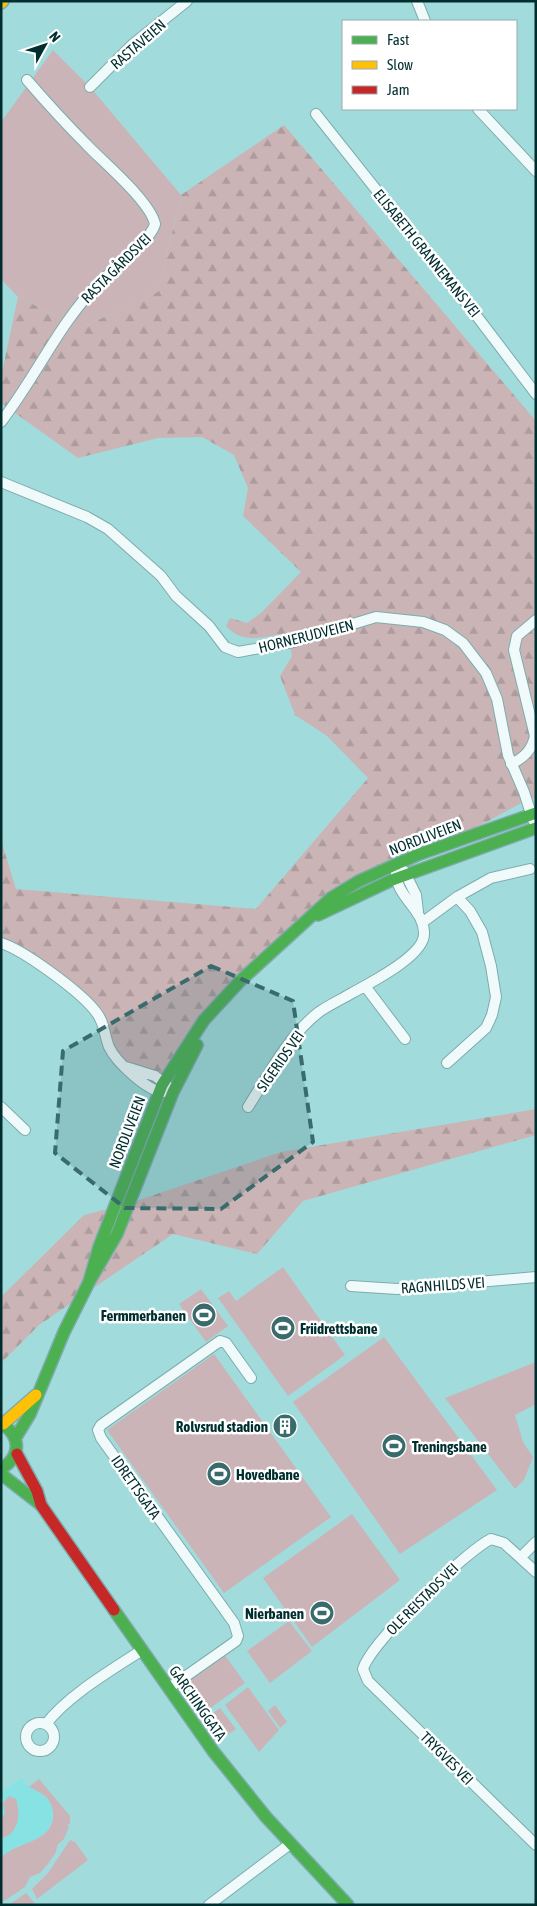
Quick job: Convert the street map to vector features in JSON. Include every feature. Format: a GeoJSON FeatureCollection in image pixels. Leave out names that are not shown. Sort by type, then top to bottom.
{"type":"FeatureCollection","features":[{"type":"Feature","properties":{"kind":"main road","name":"NORDLIVEIEN"},"geometry":{"type":"LineString","coordinates":[[16,1437],[30,1414],[36,1395],[89,1282],[102,1239],[161,1087],[190,1038],[204,1020],[254,966],[331,898],[359,881],[396,863],[533,814]]}},
{"type":"Feature","properties":{"kind":"main road","name":"NORDLIVEIEN"},"geometry":{"type":"LineString","coordinates":[[308,920],[401,876],[535,828]]}},
{"type":"Feature","properties":{"kind":"main road","name":"NORDLIVEIEN"},"geometry":{"type":"LineString","coordinates":[[89,1282],[109,1252],[120,1228],[172,1092],[218,1007]]}},
{"type":"Feature","properties":{"kind":"main road","name":"NORDLIVEIEN"},"geometry":{"type":"LineString","coordinates":[[2,1424],[36,1395]]}},
{"type":"Feature","properties":{"kind":"main road"},"geometry":{"type":"LineString","coordinates":[[1,1469],[9,1465],[17,1454],[16,1437],[11,1429],[2,1424]]}},
{"type":"Feature","properties":{"kind":"main road","name":"GARCHINGGATA"},"geometry":{"type":"LineString","coordinates":[[17,1454],[37,1491],[41,1505]]}},
{"type":"Feature","properties":{"kind":"main road","name":"GARCHINGGATA"},"geometry":{"type":"LineString","coordinates":[[1,1474],[41,1505],[213,1751],[290,1844],[348,1905]]}},
{"type":"Feature","properties":{"kind":"street","name":"RASTAVEIEN"},"geometry":{"type":"LineString","coordinates":[[90,87],[132,45],[187,1]]}},
{"type":"Feature","properties":{"kind":"street"},"geometry":{"type":"LineString","coordinates":[[416,1],[425,20]]}},
{"type":"Feature","properties":{"kind":"street","name":"RASTA GÅRDSVEI"},"geometry":{"type":"LineString","coordinates":[[1,422],[23,394],[56,336],[79,306],[98,285],[148,238],[155,224],[152,214],[137,196],[26,80]]}},
{"type":"Feature","properties":{"kind":"street"},"geometry":{"type":"LineString","coordinates":[[479,110],[536,171]]}},
{"type":"Feature","properties":{"kind":"street","name":"ELISABETH GRANNEMANS VEI"},"geometry":{"type":"LineString","coordinates":[[316,114],[479,318],[536,394]]}},
{"type":"Feature","properties":{"kind":"street","name":"HORNERUDVEIEN"},"geometry":{"type":"LineString","coordinates":[[1,482],[87,517],[108,529],[161,576],[176,596],[209,626],[225,647],[238,652],[294,642],[376,617],[423,622],[445,630],[464,643],[486,674],[497,699],[511,764],[533,814],[535,828]]}},
{"type":"Feature","properties":{"kind":"street"},"geometry":{"type":"LineString","coordinates":[[511,764],[524,757],[535,736],[514,650],[517,636],[536,620]]}},
{"type":"Feature","properties":{"kind":"street"},"geometry":{"type":"LineString","coordinates":[[396,863],[407,899],[418,912],[423,922],[457,897],[491,878],[530,869]]}},
{"type":"Feature","properties":{"kind":"street"},"geometry":{"type":"LineString","coordinates":[[447,1063],[486,1028],[492,1015],[496,997],[491,966],[482,932],[470,911],[457,897]]}},
{"type":"Feature","properties":{"kind":"street","name":"SIGERIDS VEI"},"geometry":{"type":"LineString","coordinates":[[248,1106],[298,1032],[320,1012],[365,986],[418,950],[425,936],[423,922]]}},
{"type":"Feature","properties":{"kind":"street"},"geometry":{"type":"LineString","coordinates":[[1,943],[39,963],[88,1004],[96,1012],[104,1025],[111,1051],[126,1066],[140,1070],[161,1087],[172,1092]]}},
{"type":"Feature","properties":{"kind":"street"},"geometry":{"type":"LineString","coordinates":[[365,986],[405,1039]]}},
{"type":"Feature","properties":{"kind":"street"},"geometry":{"type":"LineString","coordinates":[[1,1107],[25,1130]]}},
{"type":"Feature","properties":{"kind":"street","name":"RAGNHILDS VEI"},"geometry":{"type":"LineString","coordinates":[[351,1286],[397,1289],[536,1277]]}},
{"type":"Feature","properties":{"kind":"street","name":"IDRETTSGATA"},"geometry":{"type":"LineString","coordinates":[[169,1688],[236,1641],[238,1636],[234,1623],[101,1438],[98,1430],[101,1425],[220,1341],[226,1343],[251,1378]]}},
{"type":"Feature","properties":{"kind":"street","name":"OLE REISTADS VEI"},"geometry":{"type":"LineString","coordinates":[[363,1669],[366,1659],[394,1626],[464,1556],[491,1539],[504,1543],[521,1557]]}},
{"type":"Feature","properties":{"kind":"street"},"geometry":{"type":"LineString","coordinates":[[536,1542],[521,1557],[536,1572]]}},
{"type":"Feature","properties":{"kind":"street"},"geometry":{"type":"LineString","coordinates":[[46,1724],[63,1706],[142,1650]]}},
{"type":"Feature","properties":{"kind":"street","name":"TRYGVES VEI"},"geometry":{"type":"LineString","coordinates":[[363,1669],[368,1681],[536,1845]]}},
{"type":"Feature","properties":{"kind":"street"},"geometry":{"type":"LineString","coordinates":[[209,1905],[290,1844]]}},
{"type":"Feature","properties":{"kind":"highlighted area"},"geometry":{"type":"Polygon","coordinates":[[[211,966],[293,1001],[313,1142],[221,1209],[125,1208],[55,1153],[63,1051],[211,966]]]}},
{"type":"Feature","properties":{"kind":"shaded area"},"geometry":{"type":"Polygon","coordinates":[[[53,50],[90,87],[181,195],[158,292],[81,328],[18,297],[1,279],[1,122],[53,50]]]}},
{"type":"Feature","properties":{"kind":"shaded area","name":"Friidrettsbane"},"geometry":{"type":"Polygon","coordinates":[[[283,1267],[345,1355],[288,1396],[218,1298],[229,1291],[236,1301],[283,1267]]]}},
{"type":"Feature","properties":{"kind":"shaded area","name":"Fermmerbanen"},"geometry":{"type":"Polygon","coordinates":[[[201,1289],[228,1326],[206,1342],[179,1304],[201,1289]]]}},
{"type":"Feature","properties":{"kind":"shaded area","name":"Treningsbane"},"geometry":{"type":"Polygon","coordinates":[[[384,1337],[497,1490],[400,1554],[293,1402],[384,1337]]]}},
{"type":"Feature","properties":{"kind":"shaded area","name":"Hovedbane"},"geometry":{"type":"Polygon","coordinates":[[[214,1354],[331,1517],[224,1593],[107,1430],[214,1354]]]}},
{"type":"Feature","properties":{"kind":"shaded area"},"geometry":{"type":"Polygon","coordinates":[[[536,1362],[536,1404],[515,1415],[523,1442],[533,1457],[524,1480],[515,1489],[445,1398],[536,1362]]]}},
{"type":"Feature","properties":{"kind":"shaded area","name":"Nierbanen"},"geometry":{"type":"Polygon","coordinates":[[[352,1514],[400,1580],[312,1647],[263,1578],[352,1514]]]}},
{"type":"Feature","properties":{"kind":"shaded area"},"geometry":{"type":"Polygon","coordinates":[[[289,1621],[312,1651],[270,1683],[247,1651],[289,1621]]]}},
{"type":"Feature","properties":{"kind":"shaded area"},"geometry":{"type":"Polygon","coordinates":[[[224,1654],[245,1683],[209,1709],[188,1680],[224,1654]]]}},
{"type":"Feature","properties":{"kind":"shaded area"},"geometry":{"type":"Polygon","coordinates":[[[248,1687],[279,1730],[259,1752],[225,1705],[248,1687]]]}},
{"type":"Feature","properties":{"kind":"shaded area"},"geometry":{"type":"Polygon","coordinates":[[[275,1705],[287,1722],[280,1728],[268,1711],[275,1705]]]}},
{"type":"Feature","properties":{"kind":"shaded area"},"geometry":{"type":"Polygon","coordinates":[[[220,1708],[236,1729],[227,1735],[212,1714],[220,1708]]]}},
{"type":"Feature","properties":{"kind":"shaded area"},"geometry":{"type":"Polygon","coordinates":[[[22,1778],[23,1783],[41,1793],[49,1801],[53,1810],[52,1820],[47,1831],[38,1839],[15,1847],[1,1858],[1,1793],[22,1778]]]}},
{"type":"Feature","properties":{"kind":"shaded area"},"geometry":{"type":"Polygon","coordinates":[[[39,1779],[70,1816],[70,1823],[67,1825],[69,1826],[64,1839],[58,1844],[55,1854],[47,1865],[40,1873],[30,1877],[25,1887],[1,1903],[1,1858],[8,1852],[42,1836],[52,1822],[53,1811],[50,1802],[41,1793],[29,1787],[39,1779]]]}},
{"type":"Feature","properties":{"kind":"shaded area"},"geometry":{"type":"Polygon","coordinates":[[[9,1796],[16,1799],[18,1805],[17,1823],[12,1833],[1,1838],[1,1819],[5,1814],[3,1803],[9,1796]]]}},
{"type":"Feature","properties":{"kind":"shaded area"},"geometry":{"type":"Polygon","coordinates":[[[70,1840],[75,1842],[88,1860],[37,1899],[32,1889],[48,1873],[70,1840]]]}},
{"type":"Feature","properties":{"kind":"shaded area"},"geometry":{"type":"Polygon","coordinates":[[[26,1893],[36,1905],[9,1905],[26,1893]]]}},
{"type":"Feature","properties":{"kind":"green space"},"geometry":{"type":"Polygon","coordinates":[[[284,125],[536,421],[536,798],[525,801],[396,871],[340,898],[213,1013],[166,1090],[120,1062],[96,1012],[39,963],[1,943],[1,840],[16,889],[256,909],[368,778],[327,736],[295,715],[280,676],[292,656],[287,633],[262,638],[247,638],[239,636],[226,626],[230,618],[247,623],[261,613],[301,572],[243,516],[248,488],[234,455],[202,437],[158,438],[78,458],[1,403],[1,377],[18,297],[81,328],[158,292],[181,195],[284,125]]]}},
{"type":"Feature","properties":{"kind":"green space"},"geometry":{"type":"Polygon","coordinates":[[[536,1109],[536,1135],[303,1201],[257,1254],[173,1234],[39,1325],[1,1363],[1,1297],[84,1215],[127,1204],[281,1152],[536,1109]]]}},
{"type":"Feature","properties":{"kind":"traffic: fast"},"geometry":{"type":"LineString","coordinates":[[89,1282],[99,1247],[162,1085],[204,1020],[241,980],[331,898],[359,881],[417,855],[536,813]]}},
{"type":"Feature","properties":{"kind":"traffic: fast"},"geometry":{"type":"LineString","coordinates":[[318,915],[392,880],[536,828]]}},
{"type":"Feature","properties":{"kind":"traffic: fast"},"geometry":{"type":"LineString","coordinates":[[16,1437],[30,1414],[64,1332],[89,1282],[117,1234],[173,1092],[197,1045]]}},
{"type":"Feature","properties":{"kind":"traffic: fast"},"geometry":{"type":"LineString","coordinates":[[1,1423],[12,1434],[16,1446],[13,1458],[1,1469]]}},
{"type":"Feature","properties":{"kind":"traffic: fast"},"geometry":{"type":"LineString","coordinates":[[1,1474],[41,1505]]}},
{"type":"Feature","properties":{"kind":"traffic: fast"},"geometry":{"type":"LineString","coordinates":[[114,1610],[213,1751],[266,1817],[348,1905]]}},
{"type":"Feature","properties":{"kind":"traffic: slow"},"geometry":{"type":"LineString","coordinates":[[3,1424],[36,1395]]}},
{"type":"Feature","properties":{"kind":"traffic: jam"},"geometry":{"type":"LineString","coordinates":[[17,1454],[37,1491],[41,1505],[114,1610]]}},
{"type":"Feature","properties":{"kind":"place","name":"Fermmerbanen"},"geometry":{"type":"Point","coordinates":[204,1315]}},
{"type":"Feature","properties":{"kind":"place","name":"Friidrettsbane"},"geometry":{"type":"Point","coordinates":[283,1328]}},
{"type":"Feature","properties":{"kind":"place","name":"Rolvsrud stadion"},"geometry":{"type":"Point","coordinates":[285,1426]}},
{"type":"Feature","properties":{"kind":"place","name":"Treningsbane"},"geometry":{"type":"Point","coordinates":[394,1446]}},
{"type":"Feature","properties":{"kind":"place","name":"Hovedbane"},"geometry":{"type":"Point","coordinates":[219,1474]}},
{"type":"Feature","properties":{"kind":"place","name":"Nierbanen"},"geometry":{"type":"Point","coordinates":[322,1613]}}]}
